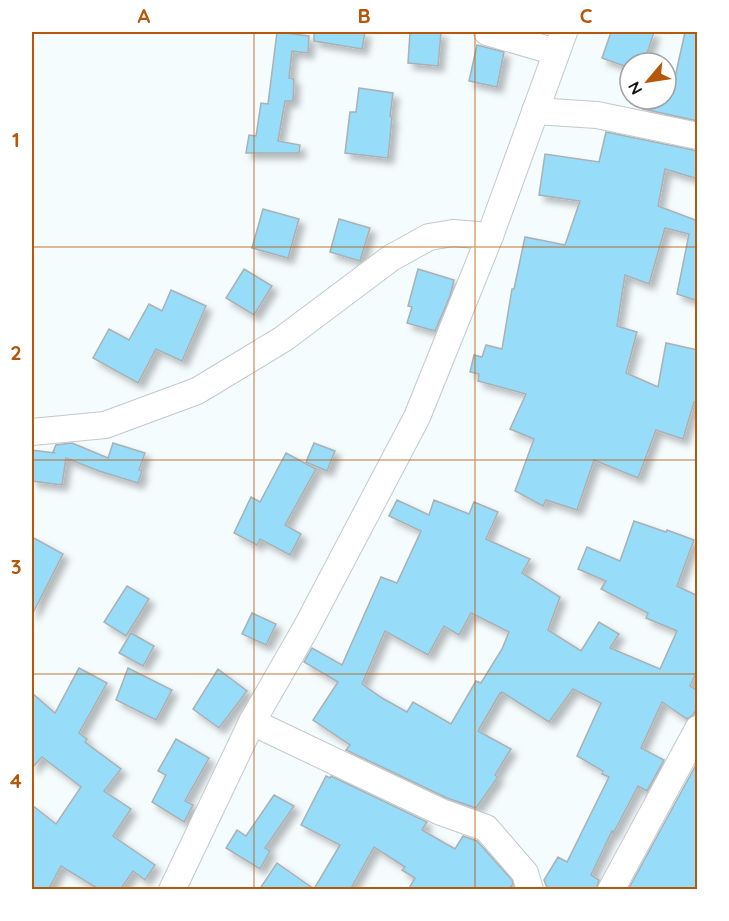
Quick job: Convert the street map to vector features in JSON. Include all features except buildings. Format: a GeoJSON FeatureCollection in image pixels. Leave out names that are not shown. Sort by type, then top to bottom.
{"type":"FeatureCollection","features":[{"type":"Feature","properties":{"kind":"street"},"geometry":{"type":"LineString","coordinates":[[172,890],[252,722],[306,628],[417,417],[490,236],[560,42],[487,32]]}},
{"type":"Feature","properties":{"kind":"street"},"geometry":{"type":"LineString","coordinates":[[535,111],[597,115],[698,136]]}},
{"type":"Feature","properties":{"kind":"street"},"geometry":{"type":"LineString","coordinates":[[32,432],[105,424],[197,391],[283,339],[391,258],[429,237],[453,233],[490,236]]}},
{"type":"Feature","properties":{"kind":"street"},"geometry":{"type":"LineString","coordinates":[[252,722],[441,812],[486,828],[525,873],[530,890]]}},
{"type":"Feature","properties":{"kind":"street"},"geometry":{"type":"LineString","coordinates":[[611,890],[698,729]]}}]}
